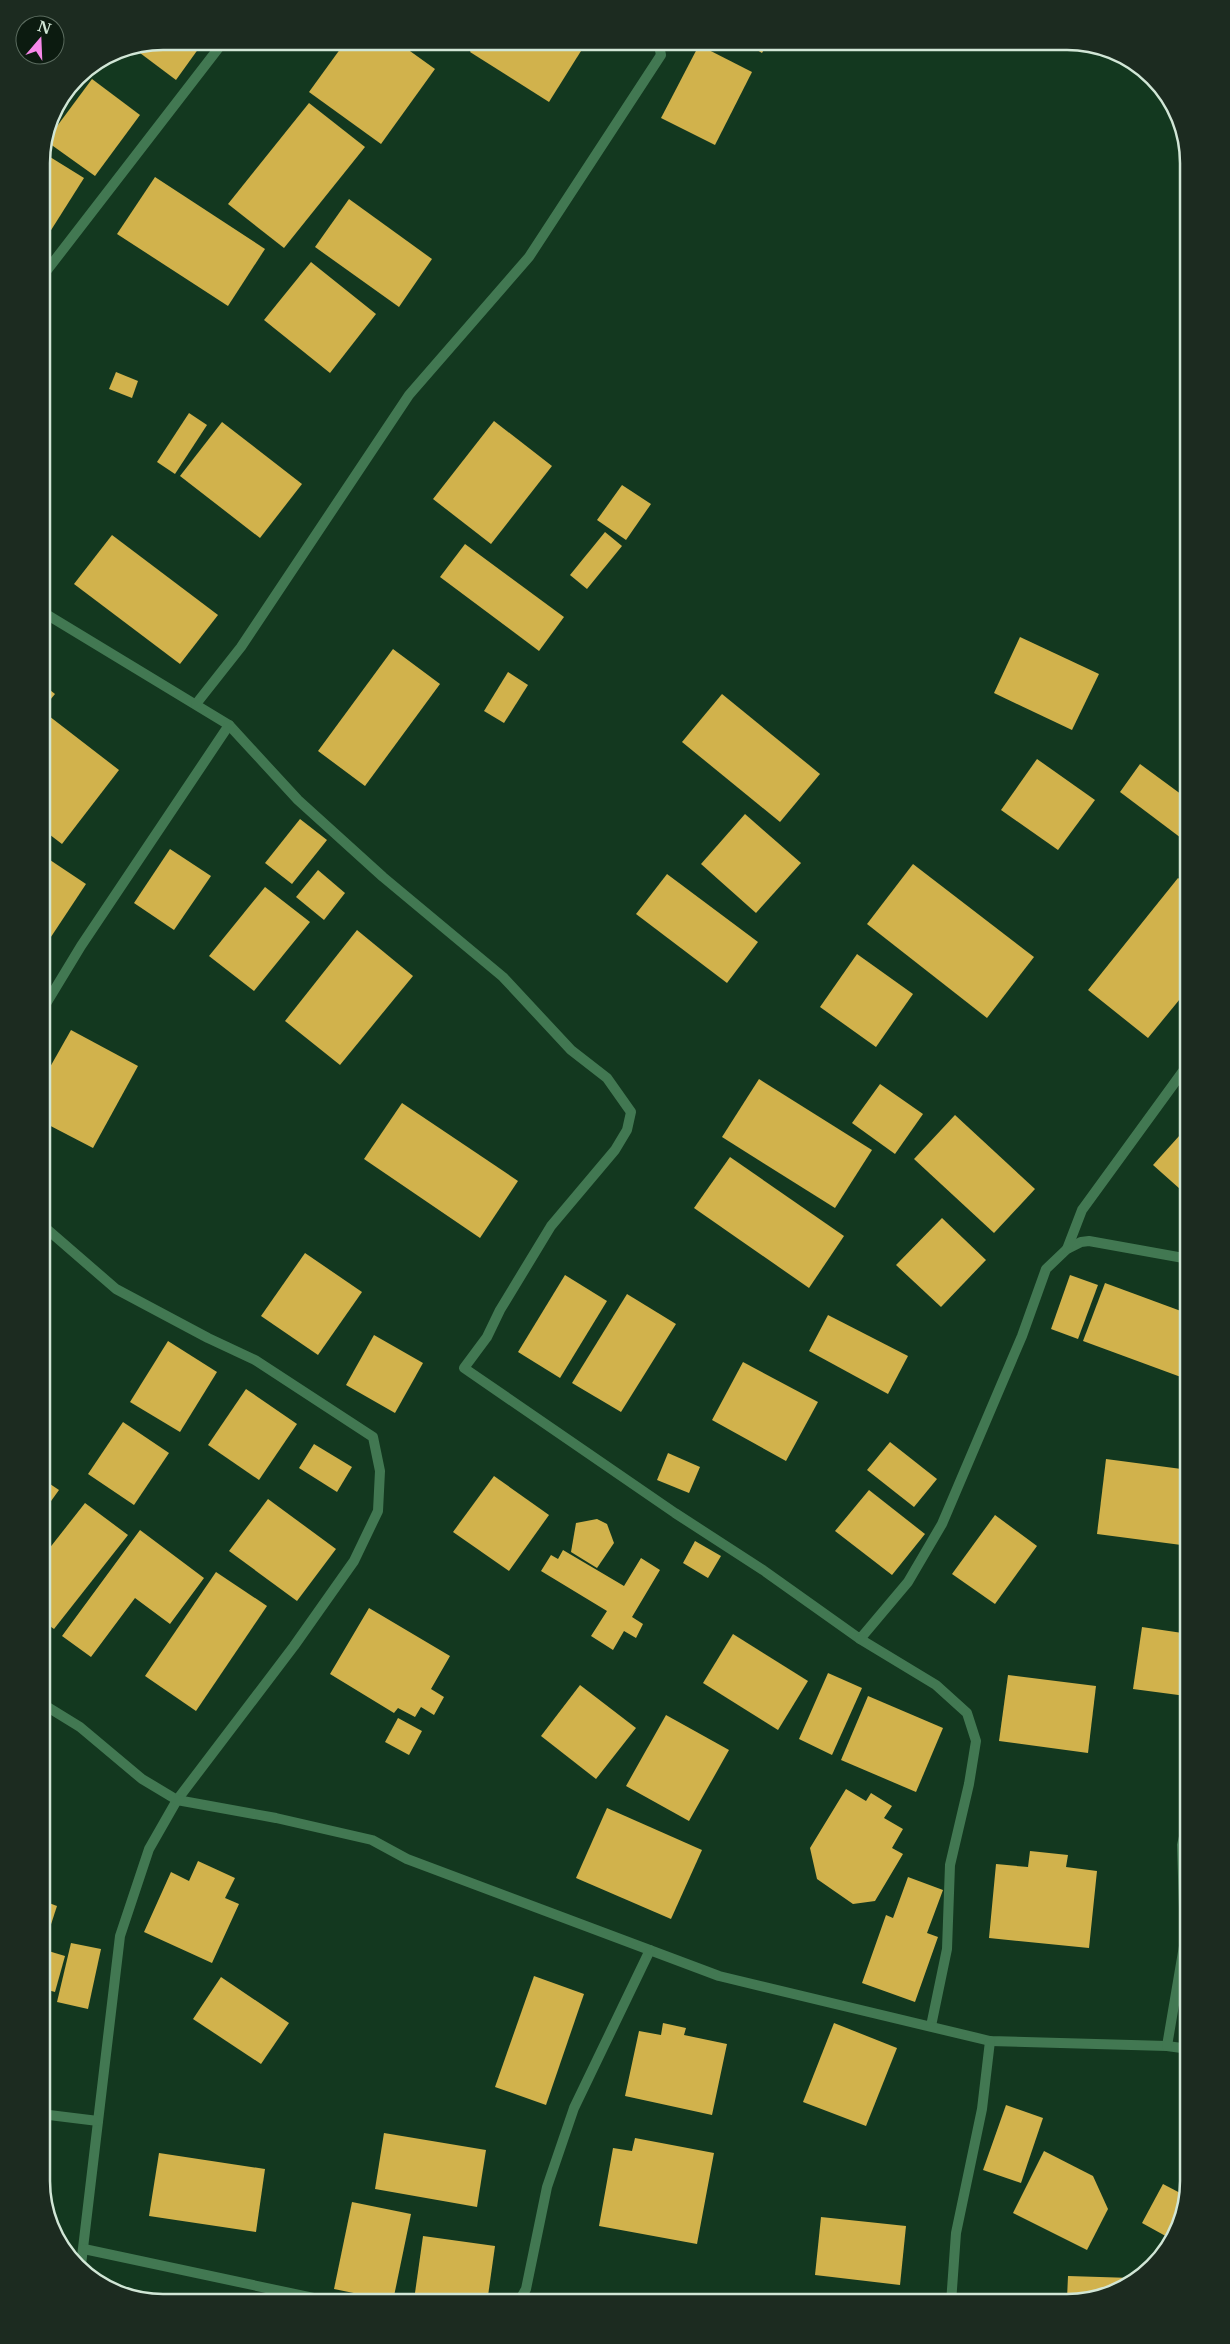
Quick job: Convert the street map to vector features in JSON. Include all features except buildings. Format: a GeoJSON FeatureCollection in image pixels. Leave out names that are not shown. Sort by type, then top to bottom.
{"type":"FeatureCollection","features":[{"type":"Feature","properties":{"kind":"street"},"geometry":{"type":"LineString","coordinates":[[50,268],[217,50]]}},
{"type":"Feature","properties":{"kind":"street"},"geometry":{"type":"LineString","coordinates":[[196,704],[241,647],[409,395],[529,258],[661,55],[660,50]]}},
{"type":"Feature","properties":{"kind":"street"},"geometry":{"type":"LineString","coordinates":[[50,616],[229,725],[298,800],[383,877],[503,977],[571,1050],[608,1078],[631,1112],[627,1130],[615,1150],[551,1226],[500,1310],[487,1337],[464,1368],[675,1513],[763,1570],[860,1639],[936,1686],[967,1714],[976,1741],[969,1784],[950,1865],[947,1949],[931,2026]]}},
{"type":"Feature","properties":{"kind":"street"},"geometry":{"type":"LineString","coordinates":[[50,997],[81,946],[229,725]]}},
{"type":"Feature","properties":{"kind":"street"},"geometry":{"type":"LineString","coordinates":[[1067,1249],[1082,1210],[1180,1075]]}},
{"type":"Feature","properties":{"kind":"street"},"geometry":{"type":"LineString","coordinates":[[50,1232],[116,1289],[208,1338],[255,1360],[373,1437],[380,1471],[378,1511],[354,1561],[294,1646],[177,1800],[149,1849],[120,1936],[82,2260]]}},
{"type":"Feature","properties":{"kind":"street"},"geometry":{"type":"LineString","coordinates":[[860,1639],[908,1582],[942,1524],[1022,1336],[1046,1269],[1067,1249],[1081,1242],[1089,1241],[1180,1257]]}},
{"type":"Feature","properties":{"kind":"street"},"geometry":{"type":"LineString","coordinates":[[50,1708],[80,1726],[142,1779],[177,1800],[276,1818],[372,1840],[407,1859],[719,1976],[990,2041],[1180,2048]]}},
{"type":"Feature","properties":{"kind":"street"},"geometry":{"type":"LineString","coordinates":[[523,2294],[526,2289],[547,2187],[574,2108],[650,1950]]}},
{"type":"Feature","properties":{"kind":"street"},"geometry":{"type":"LineString","coordinates":[[1167,2046],[1180,1969]]}},
{"type":"Feature","properties":{"kind":"street"},"geometry":{"type":"LineString","coordinates":[[952,2294],[956,2234],[982,2109],[990,2041]]}},
{"type":"Feature","properties":{"kind":"street"},"geometry":{"type":"LineString","coordinates":[[50,2115],[98,2121]]}},
{"type":"Feature","properties":{"kind":"street"},"geometry":{"type":"LineString","coordinates":[[84,2249],[299,2294]]}}]}
